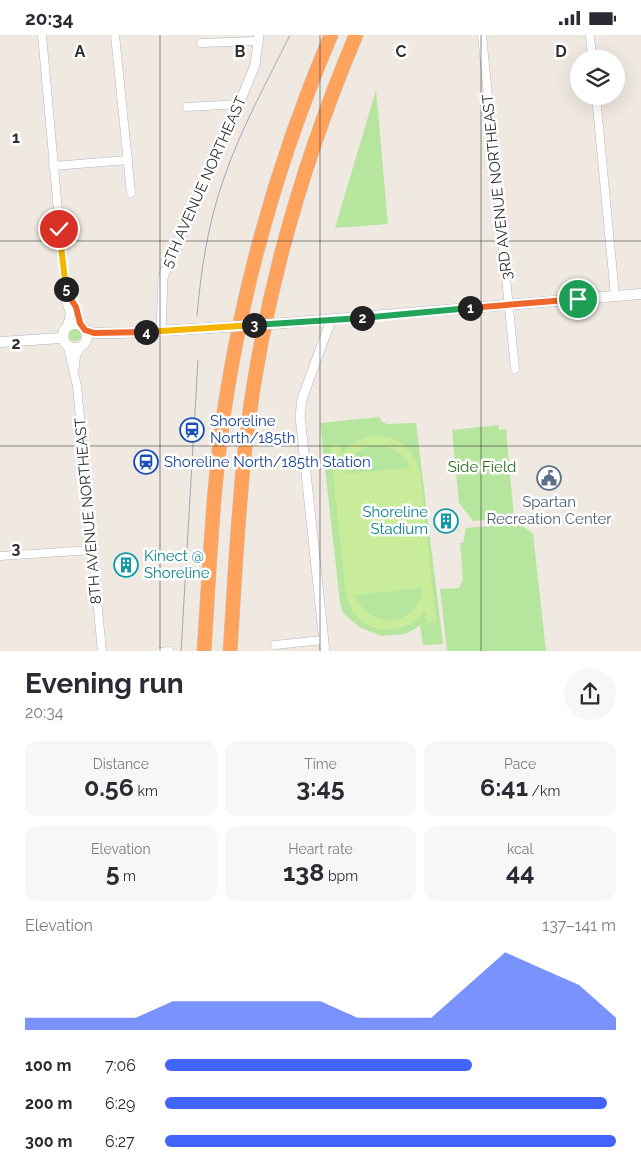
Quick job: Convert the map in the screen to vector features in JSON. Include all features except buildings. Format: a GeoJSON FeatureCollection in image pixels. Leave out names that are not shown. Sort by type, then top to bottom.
{"type":"FeatureCollection","features":[{"type":"Feature","properties":{"kind":"highway"},"geometry":{"type":"LineString","coordinates":[[204,651],[216,484],[228,388],[241,318],[257,250],[280,173],[302,107],[332,35]]}},
{"type":"Feature","properties":{"kind":"highway"},"geometry":{"type":"LineString","coordinates":[[230,651],[247,432],[267,318],[304,175],[356,35]]}},
{"type":"Feature","properties":{"kind":"main road"},"geometry":{"type":"LineString","coordinates":[[65,342],[63,333],[66,327],[74,324],[94,333],[161,331],[331,320],[641,293]]}},
{"type":"Feature","properties":{"kind":"main road"},"geometry":{"type":"LineString","coordinates":[[83,345],[87,337],[84,328]]}},
{"type":"Feature","properties":{"kind":"main road"},"geometry":{"type":"LineString","coordinates":[[0,342],[65,342],[75,349],[111,338],[120,333]]}},
{"type":"Feature","properties":{"kind":"street"},"geometry":{"type":"LineString","coordinates":[[42,35],[67,293],[66,302],[70,313],[66,327]]}},
{"type":"Feature","properties":{"kind":"street"},"geometry":{"type":"LineString","coordinates":[[115,35],[131,193]]}},
{"type":"Feature","properties":{"kind":"street","name":"3RD AVENUE NORTHEAST"},"geometry":{"type":"LineString","coordinates":[[482,35],[515,369]]}},
{"type":"Feature","properties":{"kind":"street"},"geometry":{"type":"LineString","coordinates":[[590,35],[591,50]]}},
{"type":"Feature","properties":{"kind":"street"},"geometry":{"type":"LineString","coordinates":[[201,43],[258,38]]}},
{"type":"Feature","properties":{"kind":"street","name":"5TH AVENUE NORTHEAST"},"geometry":{"type":"LineString","coordinates":[[161,331],[163,278],[170,257],[195,207],[210,161],[239,104],[255,65],[258,38]]}},
{"type":"Feature","properties":{"kind":"street"},"geometry":{"type":"LineString","coordinates":[[187,107],[239,104]]}},
{"type":"Feature","properties":{"kind":"street"},"geometry":{"type":"LineString","coordinates":[[597,105],[615,296]]}},
{"type":"Feature","properties":{"kind":"street"},"geometry":{"type":"LineString","coordinates":[[54,166],[128,160]]}},
{"type":"Feature","properties":{"kind":"street"},"geometry":{"type":"LineString","coordinates":[[67,293],[76,307],[78,318],[84,328]]}},
{"type":"Feature","properties":{"kind":"street"},"geometry":{"type":"LineString","coordinates":[[324,651],[300,416],[302,399],[331,320]]}},
{"type":"Feature","properties":{"kind":"street","name":"8TH AVENUE NORTHEAST"},"geometry":{"type":"LineString","coordinates":[[65,342],[74,370],[90,511],[102,651]]}},
{"type":"Feature","properties":{"kind":"street","name":"8TH AVENUE NORTHEAST"},"geometry":{"type":"LineString","coordinates":[[74,370],[76,356],[83,345]]}},
{"type":"Feature","properties":{"kind":"street"},"geometry":{"type":"LineString","coordinates":[[0,556],[92,550]]}},
{"type":"Feature","properties":{"kind":"street"},"geometry":{"type":"LineString","coordinates":[[275,645],[323,640]]}},
{"type":"Feature","properties":{"kind":"street"},"geometry":{"type":"LineString","coordinates":[[160,651],[169,651]]}},
{"type":"Feature","properties":{"kind":"green space"},"geometry":{"type":"Polygon","coordinates":[[[376,90],[388,224],[335,228],[376,90]]]}},
{"type":"Feature","properties":{"kind":"green space"},"geometry":{"type":"Polygon","coordinates":[[[75,329],[81,335],[75,341],[69,335],[75,329]]]}},
{"type":"Feature","properties":{"kind":"green space"},"geometry":{"type":"Polygon","coordinates":[[[380,417],[381,421],[387,424],[416,423],[443,644],[423,645],[420,626],[405,634],[382,636],[359,627],[343,613],[340,603],[320,423],[380,417]]]}},
{"type":"Feature","properties":{"kind":"green space","name":"Side Field"},"geometry":{"type":"Polygon","coordinates":[[[499,425],[499,430],[506,429],[514,517],[473,521],[459,503],[452,430],[499,425]]]}},
{"type":"Feature","properties":{"kind":"green space"},"geometry":{"type":"Polygon","coordinates":[[[373,435],[382,436],[398,441],[409,450],[417,463],[420,472],[436,622],[427,623],[425,610],[412,623],[403,627],[385,630],[376,628],[367,625],[359,619],[348,602],[330,444],[340,443],[341,455],[356,442],[373,435]],[[373,445],[362,449],[350,459],[344,474],[410,468],[400,453],[385,446],[373,445]],[[422,588],[355,595],[362,607],[371,615],[393,620],[404,617],[413,611],[419,601],[422,588]]]}},
{"type":"Feature","properties":{"kind":"green space"},"geometry":{"type":"Polygon","coordinates":[[[520,524],[533,534],[546,651],[447,651],[440,589],[459,588],[463,579],[460,543],[463,543],[466,528],[520,524]]]}},
{"type":"Feature","properties":{"kind":"tram line"},"geometry":{"type":"LineString","coordinates":[[197,316],[206,246],[218,195],[246,123],[290,35]]}},
{"type":"Feature","properties":{"kind":"tram line"},"geometry":{"type":"LineString","coordinates":[[181,651],[198,360]]}},
{"type":"Feature","properties":{"kind":"place","name":"Shoreline North/185th"},"geometry":{"type":"Point","coordinates":[192,430]}},
{"type":"Feature","properties":{"kind":"place","name":"Shoreline North/185th Station"},"geometry":{"type":"Point","coordinates":[146,462]}},
{"type":"Feature","properties":{"kind":"place","name":"Spartan Recreation Center"},"geometry":{"type":"Point","coordinates":[549,478]}},
{"type":"Feature","properties":{"kind":"place","name":"Shoreline Stadium"},"geometry":{"type":"Point","coordinates":[446,521]}},
{"type":"Feature","properties":{"kind":"place","name":"Kinect @ Shoreline"},"geometry":{"type":"Point","coordinates":[126,565]}},
{"type":"Feature","properties":{"kind":"route"},"geometry":{"type":"LineString","coordinates":[[59,229],[67,293],[73,300],[82,327],[94,333],[130,333],[345,319],[578,299]]}}]}
